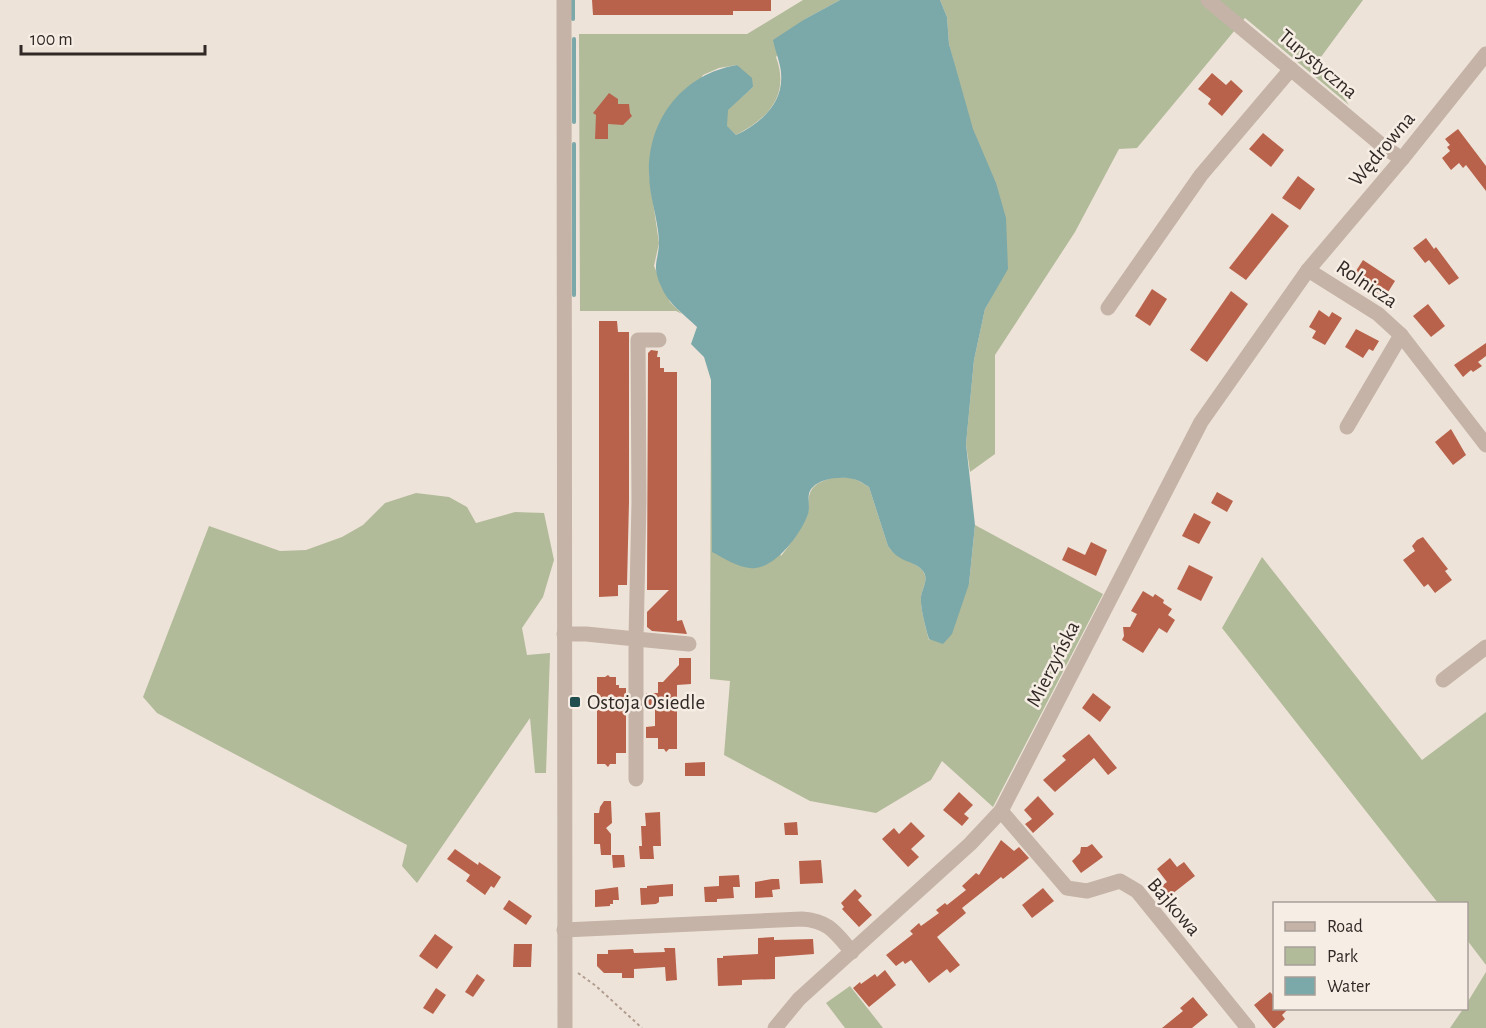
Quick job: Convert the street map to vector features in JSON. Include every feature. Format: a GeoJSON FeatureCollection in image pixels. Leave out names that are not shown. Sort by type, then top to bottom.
{"type":"FeatureCollection","features":[{"type":"Feature","properties":{"kind":"street"},"geometry":{"type":"LineString","coordinates":[[564,0],[565,1028]]}},
{"type":"Feature","properties":{"kind":"street","name":"Turystyczna"},"geometry":{"type":"LineString","coordinates":[[1208,0],[1384,147],[1402,159]]}},
{"type":"Feature","properties":{"kind":"street","name":"Wędrowna"},"geometry":{"type":"LineString","coordinates":[[1308,270],[1402,159],[1486,54]]}},
{"type":"Feature","properties":{"kind":"street"},"geometry":{"type":"LineString","coordinates":[[1108,308],[1201,175],[1291,69]]}},
{"type":"Feature","properties":{"kind":"street","name":"Rolnicza"},"geometry":{"type":"LineString","coordinates":[[1308,270],[1378,314],[1401,335],[1486,445]]}},
{"type":"Feature","properties":{"kind":"street","name":"Mierzyńska"},"geometry":{"type":"LineString","coordinates":[[775,1028],[799,999],[970,844],[1001,811],[1201,422],[1308,270]]}},
{"type":"Feature","properties":{"kind":"street","name":"Rolnicza"},"geometry":{"type":"LineString","coordinates":[[1347,427],[1401,335]]}},
{"type":"Feature","properties":{"kind":"street"},"geometry":{"type":"LineString","coordinates":[[636,779],[638,340],[659,340]]}},
{"type":"Feature","properties":{"kind":"street"},"geometry":{"type":"LineString","coordinates":[[564,634],[689,644]]}},
{"type":"Feature","properties":{"kind":"street"},"geometry":{"type":"LineString","coordinates":[[1443,680],[1486,647]]}},
{"type":"Feature","properties":{"kind":"street","name":"Bajkowa"},"geometry":{"type":"LineString","coordinates":[[1001,811],[1067,888],[1087,891],[1120,881],[1137,891],[1248,1028]]}},
{"type":"Feature","properties":{"kind":"street"},"geometry":{"type":"LineString","coordinates":[[564,935],[802,919],[818,920],[828,926],[852,952]]}},
{"type":"Feature","properties":{"kind":"path"},"geometry":{"type":"LineString","coordinates":[[564,972],[578,973],[586,978],[642,1028]]}},
{"type":"Feature","properties":{"kind":"green space"},"geometry":{"type":"Polygon","coordinates":[[[803,0],[840,0],[805,19],[776,57],[780,71],[780,83],[774,104],[767,113],[736,135],[726,126],[727,110],[753,87],[737,65],[719,68],[703,75],[649,175],[659,243],[654,266],[670,302],[682,314],[676,311],[580,311],[579,34],[747,34],[803,0]]]}},
{"type":"Feature","properties":{"kind":"green space"},"geometry":{"type":"Polygon","coordinates":[[[940,0],[1363,0],[1318,61],[1349,105],[1245,18],[1137,148],[1119,149],[1075,232],[995,355],[995,454],[970,472],[966,444],[974,360],[985,309],[1007,269],[949,44],[947,17],[940,0]]]}},
{"type":"Feature","properties":{"kind":"green space"},"geometry":{"type":"Polygon","coordinates":[[[711,380],[781,556],[807,516],[810,493],[818,484],[830,479],[845,477],[869,487],[888,546],[896,554],[918,566],[924,573],[921,602],[929,640],[969,584],[975,525],[1103,594],[993,807],[942,761],[931,780],[876,813],[810,801],[724,755],[730,681],[710,679],[711,380]]]}},
{"type":"Feature","properties":{"kind":"green space"},"geometry":{"type":"Polygon","coordinates":[[[416,493],[449,497],[467,507],[476,523],[515,512],[544,513],[554,560],[543,597],[522,628],[527,655],[550,653],[546,773],[535,773],[530,718],[417,883],[402,866],[407,845],[157,713],[143,697],[209,526],[280,551],[306,550],[342,537],[363,525],[385,503],[416,493]]]}},
{"type":"Feature","properties":{"kind":"green space"},"geometry":{"type":"Polygon","coordinates":[[[1262,557],[1422,760],[1486,712],[1486,965],[1468,941],[1468,902],[1437,902],[1222,628],[1262,557]]]}},
{"type":"Feature","properties":{"kind":"green space"},"geometry":{"type":"Polygon","coordinates":[[[1486,972],[1486,1028],[1450,1028],[1462,1010],[1468,1010],[1468,1001],[1486,972]]]}},
{"type":"Feature","properties":{"kind":"green space"},"geometry":{"type":"Polygon","coordinates":[[[850,986],[883,1028],[845,1028],[826,1003],[850,986]]]}},
{"type":"Feature","properties":{"kind":"water"},"geometry":{"type":"Polygon","coordinates":[[[840,0],[940,0],[947,17],[949,44],[973,129],[996,183],[1006,218],[1008,269],[985,309],[974,360],[966,444],[975,525],[969,584],[952,634],[943,644],[929,639],[926,630],[921,602],[924,573],[914,564],[901,559],[892,552],[869,487],[857,480],[832,478],[813,487],[809,493],[809,511],[799,531],[785,550],[768,564],[759,567],[745,567],[712,552],[711,380],[704,357],[691,344],[697,327],[668,298],[656,272],[659,241],[649,182],[650,153],[662,117],[672,102],[700,78],[737,65],[752,78],[753,87],[728,110],[727,126],[736,135],[745,130],[769,111],[779,94],[781,70],[773,40],[840,0]]]}},
{"type":"Feature","properties":{"kind":"building"},"geometry":{"type":"Polygon","coordinates":[[[592,0],[771,0],[771,11],[733,11],[733,15],[593,15],[592,0]]]}},
{"type":"Feature","properties":{"kind":"building"},"geometry":{"type":"Polygon","coordinates":[[[1212,73],[1226,85],[1231,80],[1243,91],[1222,116],[1208,104],[1211,99],[1198,89],[1212,73]]]}},
{"type":"Feature","properties":{"kind":"building"},"geometry":{"type":"Polygon","coordinates":[[[609,93],[618,99],[618,104],[629,104],[632,116],[623,125],[608,124],[608,139],[595,139],[596,115],[593,113],[609,93]]]}},
{"type":"Feature","properties":{"kind":"building"},"geometry":{"type":"Polygon","coordinates":[[[1458,129],[1486,166],[1486,191],[1466,165],[1463,168],[1459,163],[1451,170],[1442,158],[1450,151],[1447,147],[1450,145],[1445,139],[1458,129]]]}},
{"type":"Feature","properties":{"kind":"building"},"geometry":{"type":"Polygon","coordinates":[[[1263,133],[1284,150],[1271,167],[1249,149],[1263,133]]]}},
{"type":"Feature","properties":{"kind":"building"},"geometry":{"type":"Polygon","coordinates":[[[1298,176],[1315,189],[1300,210],[1282,198],[1298,176]]]}},
{"type":"Feature","properties":{"kind":"building"},"geometry":{"type":"Polygon","coordinates":[[[1272,213],[1289,226],[1246,280],[1229,268],[1272,213]]]}},
{"type":"Feature","properties":{"kind":"building"},"geometry":{"type":"Polygon","coordinates":[[[1426,238],[1434,249],[1436,247],[1459,278],[1449,285],[1429,260],[1425,263],[1413,248],[1426,238]]]}},
{"type":"Feature","properties":{"kind":"building"},"geometry":{"type":"Polygon","coordinates":[[[1363,260],[1395,281],[1385,297],[1373,290],[1375,287],[1354,274],[1363,260]]]}},
{"type":"Feature","properties":{"kind":"building"},"geometry":{"type":"Polygon","coordinates":[[[1152,289],[1167,299],[1150,326],[1135,316],[1152,289]]]}},
{"type":"Feature","properties":{"kind":"building"},"geometry":{"type":"Polygon","coordinates":[[[1231,291],[1248,304],[1207,362],[1190,350],[1231,291]]]}},
{"type":"Feature","properties":{"kind":"building"},"geometry":{"type":"Polygon","coordinates":[[[1428,304],[1445,326],[1431,337],[1413,316],[1428,304]]]}},
{"type":"Feature","properties":{"kind":"building"},"geometry":{"type":"Polygon","coordinates":[[[1319,310],[1329,317],[1332,312],[1342,318],[1325,345],[1312,338],[1316,331],[1309,327],[1319,310]]]}},
{"type":"Feature","properties":{"kind":"building"},"geometry":{"type":"Polygon","coordinates":[[[599,321],[617,321],[618,332],[629,332],[629,502],[627,585],[618,585],[618,596],[599,597],[599,321]]]}},
{"type":"Feature","properties":{"kind":"building"},"geometry":{"type":"Polygon","coordinates":[[[1356,329],[1379,341],[1373,351],[1369,349],[1363,358],[1345,347],[1356,329]]]}},
{"type":"Feature","properties":{"kind":"building"},"geometry":{"type":"Polygon","coordinates":[[[1486,343],[1486,356],[1478,362],[1482,366],[1473,372],[1471,370],[1463,377],[1454,365],[1486,343]]]}},
{"type":"Feature","properties":{"kind":"building"},"geometry":{"type":"Polygon","coordinates":[[[651,350],[658,351],[660,368],[664,368],[664,372],[677,372],[677,621],[682,620],[687,634],[652,631],[647,627],[647,612],[669,590],[647,590],[648,353],[651,350]]]}},
{"type":"Feature","properties":{"kind":"building"},"geometry":{"type":"Polygon","coordinates":[[[1451,429],[1466,455],[1453,465],[1435,442],[1451,429]]]}},
{"type":"Feature","properties":{"kind":"building"},"geometry":{"type":"Polygon","coordinates":[[[1217,492],[1233,501],[1227,512],[1211,503],[1217,492]]]}},
{"type":"Feature","properties":{"kind":"building"},"geometry":{"type":"Polygon","coordinates":[[[1194,513],[1211,522],[1199,544],[1182,536],[1194,513]]]}},
{"type":"Feature","properties":{"kind":"building"},"geometry":{"type":"Polygon","coordinates":[[[1423,537],[1448,569],[1445,571],[1452,580],[1435,593],[1428,584],[1424,587],[1403,560],[1415,551],[1412,546],[1423,537]]]}},
{"type":"Feature","properties":{"kind":"building"},"geometry":{"type":"Polygon","coordinates":[[[1091,542],[1107,550],[1096,576],[1062,560],[1068,547],[1085,555],[1091,542]]]}},
{"type":"Feature","properties":{"kind":"building"},"geometry":{"type":"Polygon","coordinates":[[[1189,565],[1213,577],[1201,601],[1177,589],[1189,565]]]}},
{"type":"Feature","properties":{"kind":"building"},"geometry":{"type":"Polygon","coordinates":[[[1143,591],[1153,597],[1155,594],[1164,600],[1163,603],[1172,609],[1168,615],[1175,620],[1167,633],[1159,628],[1143,653],[1122,640],[1123,627],[1130,627],[1137,614],[1131,611],[1143,591]]]}},
{"type":"Feature","properties":{"kind":"building"},"geometry":{"type":"Polygon","coordinates":[[[679,658],[691,658],[691,684],[677,685],[677,749],[669,749],[666,752],[664,749],[658,749],[658,738],[646,738],[646,727],[655,726],[655,705],[646,705],[646,693],[658,693],[658,682],[663,682],[679,665],[679,658]]]}},
{"type":"Feature","properties":{"kind":"building"},"geometry":{"type":"Polygon","coordinates":[[[608,675],[616,677],[616,685],[619,685],[619,688],[626,688],[626,753],[616,753],[616,764],[610,764],[608,767],[605,764],[597,764],[597,677],[608,675]]]}},
{"type":"Feature","properties":{"kind":"building"},"geometry":{"type":"Polygon","coordinates":[[[1093,693],[1111,707],[1100,722],[1082,708],[1093,693]]]}},
{"type":"Feature","properties":{"kind":"building"},"geometry":{"type":"Polygon","coordinates":[[[1089,734],[1117,768],[1108,775],[1094,758],[1055,792],[1043,780],[1066,760],[1062,756],[1089,734]]]}},
{"type":"Feature","properties":{"kind":"building"},"geometry":{"type":"Polygon","coordinates":[[[705,762],[705,776],[685,776],[685,763],[705,762]]]}},
{"type":"Feature","properties":{"kind":"building"},"geometry":{"type":"Polygon","coordinates":[[[959,792],[973,805],[964,814],[969,818],[962,826],[943,810],[959,792]]]}},
{"type":"Feature","properties":{"kind":"building"},"geometry":{"type":"Polygon","coordinates":[[[1038,796],[1054,814],[1033,833],[1025,824],[1032,819],[1024,810],[1038,796]]]}},
{"type":"Feature","properties":{"kind":"building"},"geometry":{"type":"Polygon","coordinates":[[[604,801],[611,801],[612,823],[606,828],[611,834],[611,855],[601,855],[600,844],[594,844],[594,813],[599,813],[604,801]]]}},
{"type":"Feature","properties":{"kind":"building"},"geometry":{"type":"Polygon","coordinates":[[[660,812],[661,846],[653,846],[654,859],[640,859],[641,826],[646,826],[645,813],[660,812]]]}},
{"type":"Feature","properties":{"kind":"building"},"geometry":{"type":"Polygon","coordinates":[[[797,822],[798,835],[785,835],[784,823],[797,822]]]}},
{"type":"Feature","properties":{"kind":"building"},"geometry":{"type":"Polygon","coordinates":[[[911,822],[925,836],[911,849],[919,857],[908,867],[882,839],[894,828],[899,834],[911,822]]]}},
{"type":"Feature","properties":{"kind":"building"},"geometry":{"type":"Polygon","coordinates":[[[1001,840],[1014,851],[1019,847],[1029,858],[962,908],[966,913],[937,937],[960,965],[950,973],[947,969],[929,983],[911,960],[905,964],[903,961],[896,966],[886,955],[913,934],[910,931],[919,923],[921,926],[939,913],[936,910],[945,903],[947,905],[966,890],[962,886],[976,873],[979,875],[1001,840]]]}},
{"type":"Feature","properties":{"kind":"building"},"geometry":{"type":"Polygon","coordinates":[[[1092,844],[1103,857],[1081,873],[1072,861],[1080,853],[1081,847],[1092,844]]]}},
{"type":"Feature","properties":{"kind":"building"},"geometry":{"type":"Polygon","coordinates":[[[455,849],[501,877],[494,888],[491,886],[485,895],[466,881],[470,875],[447,859],[455,849]]]}},
{"type":"Feature","properties":{"kind":"building"},"geometry":{"type":"Polygon","coordinates":[[[612,855],[624,855],[625,867],[613,868],[612,855]]]}},
{"type":"Feature","properties":{"kind":"building"},"geometry":{"type":"Polygon","coordinates":[[[1170,858],[1177,867],[1184,862],[1195,876],[1167,898],[1159,888],[1167,882],[1157,869],[1170,858]]]}},
{"type":"Feature","properties":{"kind":"building"},"geometry":{"type":"Polygon","coordinates":[[[821,860],[823,883],[800,884],[799,861],[821,860]]]}},
{"type":"Feature","properties":{"kind":"building"},"geometry":{"type":"Polygon","coordinates":[[[739,875],[740,887],[733,887],[734,898],[705,902],[704,887],[719,886],[719,876],[739,875]]]}},
{"type":"Feature","properties":{"kind":"building"},"geometry":{"type":"Polygon","coordinates":[[[779,879],[780,889],[772,890],[773,897],[755,898],[755,882],[779,879]]]}},
{"type":"Feature","properties":{"kind":"building"},"geometry":{"type":"Polygon","coordinates":[[[673,884],[673,896],[659,897],[659,902],[656,904],[641,905],[640,888],[673,884]]]}},
{"type":"Feature","properties":{"kind":"building"},"geometry":{"type":"Polygon","coordinates":[[[618,887],[619,900],[613,900],[610,906],[595,907],[595,890],[618,887]]]}},
{"type":"Feature","properties":{"kind":"building"},"geometry":{"type":"Polygon","coordinates":[[[1043,888],[1054,901],[1032,918],[1022,905],[1043,888]]]}},
{"type":"Feature","properties":{"kind":"building"},"geometry":{"type":"Polygon","coordinates":[[[855,889],[862,896],[858,900],[872,915],[859,927],[842,909],[844,907],[841,903],[855,889]]]}},
{"type":"Feature","properties":{"kind":"building"},"geometry":{"type":"Polygon","coordinates":[[[509,900],[532,916],[526,925],[503,909],[509,900]]]}},
{"type":"Feature","properties":{"kind":"building"},"geometry":{"type":"Polygon","coordinates":[[[435,934],[453,947],[437,969],[419,956],[435,934]]]}},
{"type":"Feature","properties":{"kind":"building"},"geometry":{"type":"Polygon","coordinates":[[[774,937],[774,940],[813,939],[814,954],[775,957],[775,979],[742,980],[742,985],[718,986],[717,958],[758,954],[758,938],[774,937]]]}},
{"type":"Feature","properties":{"kind":"building"},"geometry":{"type":"Polygon","coordinates":[[[514,944],[532,944],[531,967],[513,967],[514,944]]]}},
{"type":"Feature","properties":{"kind":"building"},"geometry":{"type":"Polygon","coordinates":[[[664,948],[675,948],[677,980],[666,981],[665,967],[634,969],[634,978],[622,978],[622,973],[604,973],[597,966],[597,954],[608,954],[608,950],[633,949],[634,953],[665,952],[664,948]]]}},
{"type":"Feature","properties":{"kind":"building"},"geometry":{"type":"Polygon","coordinates":[[[885,970],[896,985],[869,1007],[853,988],[875,974],[877,977],[885,970]]]}},
{"type":"Feature","properties":{"kind":"building"},"geometry":{"type":"Polygon","coordinates":[[[477,974],[485,980],[473,997],[465,992],[477,974]]]}},
{"type":"Feature","properties":{"kind":"building"},"geometry":{"type":"Polygon","coordinates":[[[436,988],[446,995],[433,1014],[423,1008],[436,988]]]}},
{"type":"Feature","properties":{"kind":"building"},"geometry":{"type":"Polygon","coordinates":[[[1270,992],[1273,995],[1273,1010],[1287,1010],[1282,1015],[1285,1019],[1273,1028],[1254,1005],[1270,992]]]}},
{"type":"Feature","properties":{"kind":"building"},"geometry":{"type":"Polygon","coordinates":[[[1193,997],[1208,1015],[1192,1028],[1162,1028],[1183,1011],[1180,1008],[1193,997]]]}},
{"type":"Feature","properties":{"kind":"waterway"},"geometry":{"type":"LineString","coordinates":[[573,0],[573,19]]}},
{"type":"Feature","properties":{"kind":"waterway"},"geometry":{"type":"LineString","coordinates":[[574,39],[574,122]]}},
{"type":"Feature","properties":{"kind":"waterway"},"geometry":{"type":"LineString","coordinates":[[574,144],[574,295]]}},
{"type":"Feature","properties":{"kind":"place","name":"Ostoja Osiedle"},"geometry":{"type":"Point","coordinates":[575,702]}}]}
